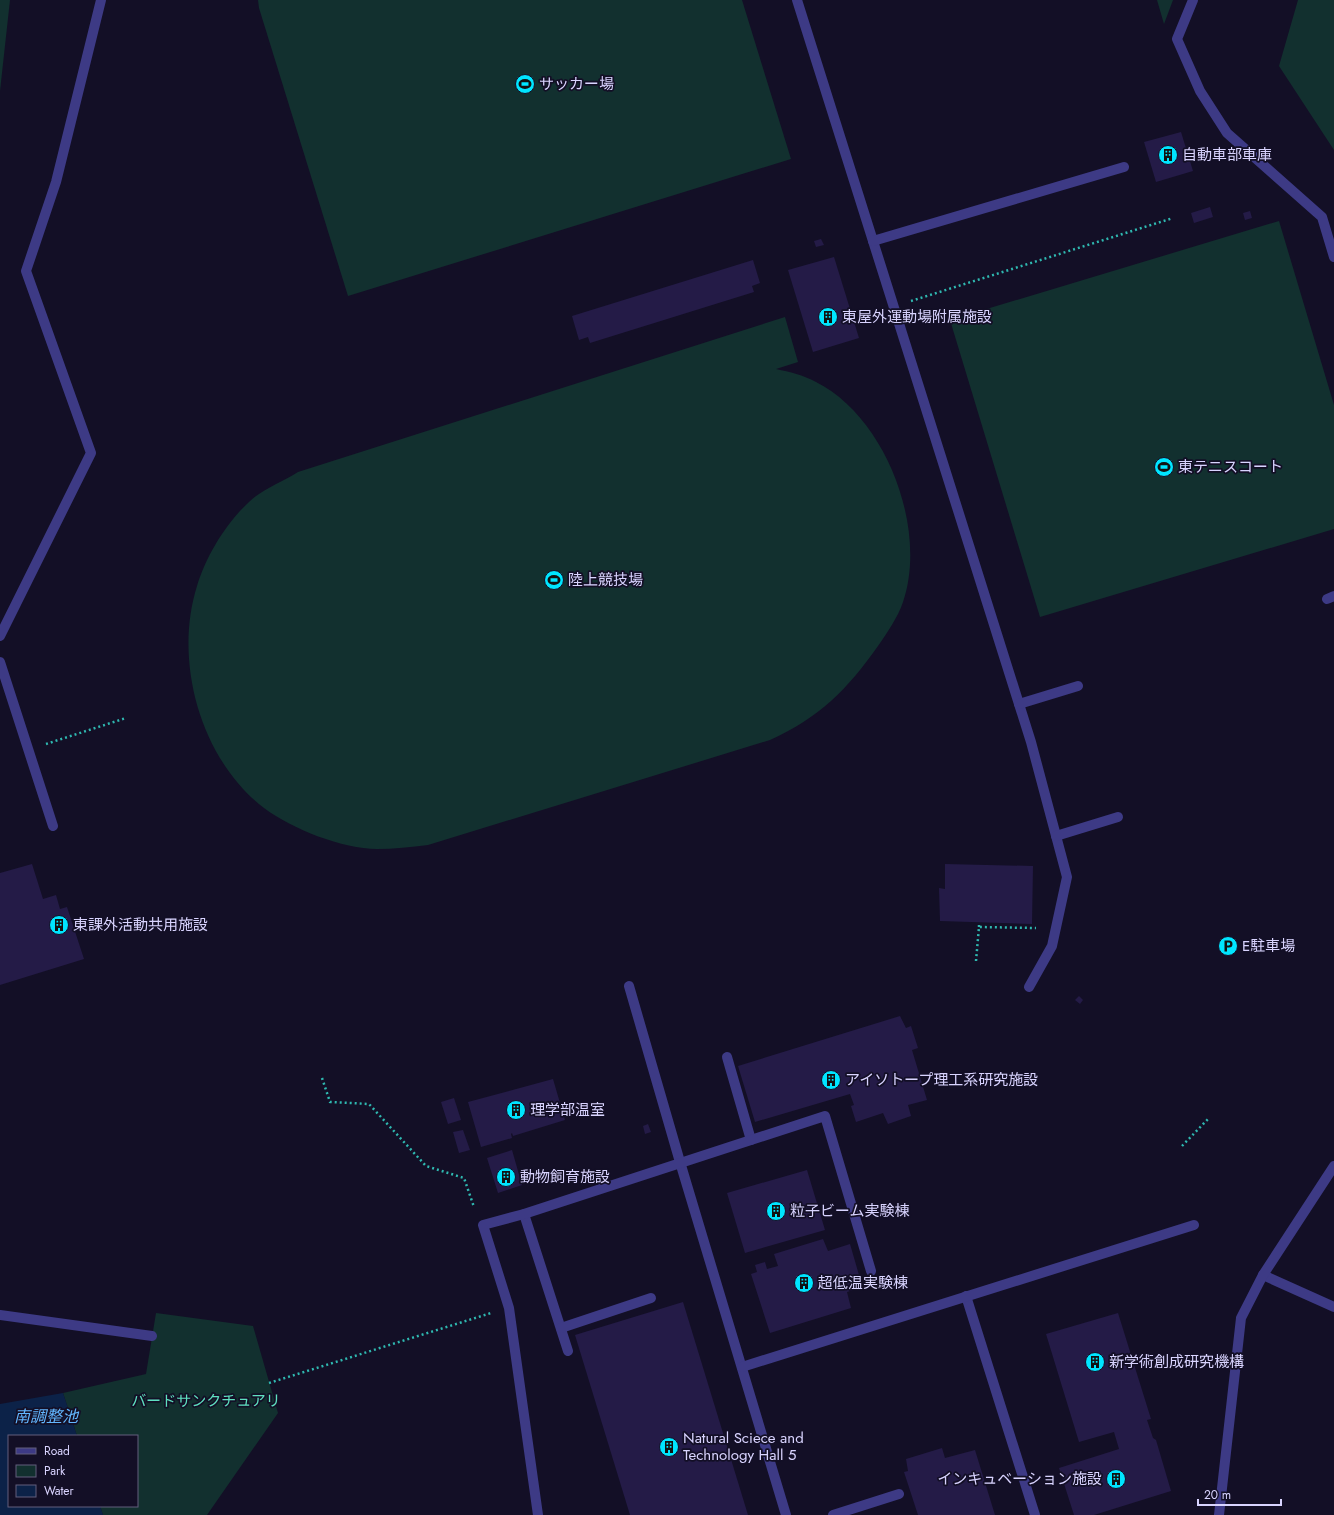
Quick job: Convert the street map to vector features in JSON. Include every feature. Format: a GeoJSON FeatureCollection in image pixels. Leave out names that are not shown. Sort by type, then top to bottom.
{"type":"FeatureCollection","features":[{"type":"Feature","properties":{"kind":"street"},"geometry":{"type":"LineString","coordinates":[[0,636],[91,453],[26,271],[56,182],[101,0]]}},
{"type":"Feature","properties":{"kind":"street"},"geometry":{"type":"LineString","coordinates":[[797,0],[1019,704],[1067,877],[1052,946],[1029,987]]}},
{"type":"Feature","properties":{"kind":"street"},"geometry":{"type":"LineString","coordinates":[[1193,0],[1177,39],[1200,91],[1227,132],[1322,217],[1334,257]]}},
{"type":"Feature","properties":{"kind":"street"},"geometry":{"type":"LineString","coordinates":[[873,240],[1124,167]]}},
{"type":"Feature","properties":{"kind":"street"},"geometry":{"type":"LineString","coordinates":[[0,662],[2,673],[29,749],[52,826]]}},
{"type":"Feature","properties":{"kind":"street"},"geometry":{"type":"LineString","coordinates":[[1019,704],[1078,686]]}},
{"type":"Feature","properties":{"kind":"street"},"geometry":{"type":"LineString","coordinates":[[1056,836],[1118,817]]}},
{"type":"Feature","properties":{"kind":"street"},"geometry":{"type":"LineString","coordinates":[[630,986],[680,1162],[786,1515]]}},
{"type":"Feature","properties":{"kind":"street"},"geometry":{"type":"LineString","coordinates":[[727,1057],[751,1140]]}},
{"type":"Feature","properties":{"kind":"street"},"geometry":{"type":"LineString","coordinates":[[538,1515],[509,1308],[483,1225],[524,1214],[825,1116],[871,1270]]}},
{"type":"Feature","properties":{"kind":"street"},"geometry":{"type":"LineString","coordinates":[[1219,1515],[1241,1318],[1263,1275],[1334,1166]]}},
{"type":"Feature","properties":{"kind":"street"},"geometry":{"type":"LineString","coordinates":[[524,1214],[568,1351]]}},
{"type":"Feature","properties":{"kind":"street"},"geometry":{"type":"LineString","coordinates":[[742,1367],[1194,1225]]}},
{"type":"Feature","properties":{"kind":"street"},"geometry":{"type":"LineString","coordinates":[[1263,1275],[1334,1307]]}},
{"type":"Feature","properties":{"kind":"street"},"geometry":{"type":"LineString","coordinates":[[966,1296],[1035,1515]]}},
{"type":"Feature","properties":{"kind":"street"},"geometry":{"type":"LineString","coordinates":[[561,1328],[651,1298]]}},
{"type":"Feature","properties":{"kind":"street"},"geometry":{"type":"LineString","coordinates":[[0,1315],[152,1336]]}},
{"type":"Feature","properties":{"kind":"street"},"geometry":{"type":"LineString","coordinates":[[833,1515],[899,1494]]}},
{"type":"Feature","properties":{"kind":"path"},"geometry":{"type":"LineString","coordinates":[[893,307],[1173,218]]}},
{"type":"Feature","properties":{"kind":"path"},"geometry":{"type":"LineString","coordinates":[[29,749],[126,718]]}},
{"type":"Feature","properties":{"kind":"path"},"geometry":{"type":"LineString","coordinates":[[976,960],[979,922]]}},
{"type":"Feature","properties":{"kind":"path"},"geometry":{"type":"LineString","coordinates":[[978,927],[1056,928]]}},
{"type":"Feature","properties":{"kind":"path"},"geometry":{"type":"LineString","coordinates":[[322,1078],[330,1102],[369,1104],[426,1166],[464,1178],[476,1213],[483,1225]]}},
{"type":"Feature","properties":{"kind":"path"},"geometry":{"type":"LineString","coordinates":[[1182,1146],[1209,1118]]}},
{"type":"Feature","properties":{"kind":"path"},"geometry":{"type":"LineString","coordinates":[[269,1383],[509,1308]]}},
{"type":"Feature","properties":{"kind":"green space"},"geometry":{"type":"Polygon","coordinates":[[[0,0],[10,0],[0,91],[0,0]]]}},
{"type":"Feature","properties":{"kind":"green space","name":"サッカー場"},"geometry":{"type":"Polygon","coordinates":[[[258,0],[742,0],[791,159],[348,296],[259,8],[258,0]]]}},
{"type":"Feature","properties":{"kind":"green space"},"geometry":{"type":"Polygon","coordinates":[[[1157,0],[1173,0],[1164,24],[1157,0]]]}},
{"type":"Feature","properties":{"kind":"green space"},"geometry":{"type":"Polygon","coordinates":[[[1298,0],[1334,0],[1334,150],[1279,66],[1298,0]]]}},
{"type":"Feature","properties":{"kind":"green space","name":"東テニスコート"},"geometry":{"type":"Polygon","coordinates":[[[1279,221],[1334,405],[1334,529],[1040,617],[950,320],[1279,221]]]}},
{"type":"Feature","properties":{"kind":"green space","name":"陸上競技場"},"geometry":{"type":"Polygon","coordinates":[[[785,317],[798,362],[776,369],[816,382],[841,399],[863,421],[881,448],[895,478],[905,510],[910,542],[909,573],[903,602],[898,613],[885,636],[866,662],[831,701],[803,722],[770,740],[428,845],[377,849],[349,846],[334,842],[303,830],[276,816],[264,808],[242,788],[224,764],[209,737],[198,708],[191,677],[188,646],[190,615],[197,586],[206,563],[211,552],[232,520],[254,498],[298,472],[785,317]]]}},
{"type":"Feature","properties":{"kind":"green space","name":"バードサンクチュアリ"},"geometry":{"type":"Polygon","coordinates":[[[156,1313],[253,1326],[278,1413],[207,1515],[103,1515],[100,1507],[138,1507],[138,1435],[77,1435],[63,1393],[146,1374],[156,1313]]]}},
{"type":"Feature","properties":{"kind":"water","name":"南調整池"},"geometry":{"type":"Polygon","coordinates":[[[63,1393],[77,1435],[8,1435],[8,1507],[100,1507],[103,1515],[0,1515],[0,1404],[63,1393]]]}},
{"type":"Feature","properties":{"kind":"building","name":"自動車部車庫"},"geometry":{"type":"Polygon","coordinates":[[[1181,132],[1193,171],[1156,182],[1144,142],[1181,132]]]}},
{"type":"Feature","properties":{"kind":"building"},"geometry":{"type":"Polygon","coordinates":[[[1210,207],[1213,217],[1194,223],[1191,213],[1210,207]]]}},
{"type":"Feature","properties":{"kind":"building"},"geometry":{"type":"Polygon","coordinates":[[[1250,211],[1252,218],[1245,220],[1243,213],[1250,211]]]}},
{"type":"Feature","properties":{"kind":"building"},"geometry":{"type":"Polygon","coordinates":[[[821,239],[824,245],[816,247],[814,241],[821,239]]]}},
{"type":"Feature","properties":{"kind":"building","name":"東屋外運動場附属施設"},"geometry":{"type":"Polygon","coordinates":[[[834,257],[859,338],[813,352],[788,270],[834,257]]]}},
{"type":"Feature","properties":{"kind":"building"},"geometry":{"type":"Polygon","coordinates":[[[753,260],[760,283],[752,286],[754,292],[590,343],[588,337],[579,340],[572,316],[753,260]]]}},
{"type":"Feature","properties":{"kind":"building","name":"東課外活動共用施設"},"geometry":{"type":"Polygon","coordinates":[[[32,864],[43,899],[56,895],[60,909],[67,907],[84,959],[0,985],[0,873],[32,864]]]}},
{"type":"Feature","properties":{"kind":"building"},"geometry":{"type":"Polygon","coordinates":[[[945,864],[1033,866],[1032,924],[940,921],[939,888],[945,889],[945,864]]]}},
{"type":"Feature","properties":{"kind":"building"},"geometry":{"type":"Polygon","coordinates":[[[1079,996],[1083,1000],[1080,1004],[1075,1000],[1079,996]]]}},
{"type":"Feature","properties":{"kind":"building","name":"アイソトープ理工系研究施設"},"geometry":{"type":"Polygon","coordinates":[[[900,1016],[906,1028],[911,1026],[918,1048],[912,1050],[927,1100],[908,1105],[911,1116],[888,1124],[883,1113],[856,1122],[851,1106],[854,1105],[850,1094],[755,1122],[738,1066],[900,1016]]]}},
{"type":"Feature","properties":{"kind":"building","name":"理学部温室"},"geometry":{"type":"Polygon","coordinates":[[[553,1079],[565,1120],[513,1136],[512,1133],[512,1138],[481,1147],[468,1102],[553,1079]]]}},
{"type":"Feature","properties":{"kind":"building"},"geometry":{"type":"Polygon","coordinates":[[[454,1098],[461,1120],[448,1124],[441,1102],[454,1098]]]}},
{"type":"Feature","properties":{"kind":"building"},"geometry":{"type":"Polygon","coordinates":[[[648,1124],[651,1132],[645,1134],[643,1126],[648,1124]]]}},
{"type":"Feature","properties":{"kind":"building"},"geometry":{"type":"Polygon","coordinates":[[[463,1130],[470,1150],[459,1153],[453,1132],[463,1130]]]}},
{"type":"Feature","properties":{"kind":"building","name":"動物飼育施設"},"geometry":{"type":"Polygon","coordinates":[[[512,1150],[522,1185],[498,1193],[487,1158],[512,1150]]]}},
{"type":"Feature","properties":{"kind":"building","name":"粒子ビーム実験棟"},"geometry":{"type":"Polygon","coordinates":[[[807,1170],[825,1230],[745,1253],[727,1193],[807,1170]]]}},
{"type":"Feature","properties":{"kind":"building","name":"超低温実験棟"},"geometry":{"type":"Polygon","coordinates":[[[823,1239],[828,1251],[850,1244],[859,1275],[852,1277],[856,1289],[847,1292],[851,1308],[770,1333],[751,1274],[757,1272],[755,1265],[765,1262],[767,1269],[778,1266],[774,1254],[823,1239]]]}},
{"type":"Feature","properties":{"kind":"building","name":"Natural Sciece and Technology Hall 5"},"geometry":{"type":"Polygon","coordinates":[[[683,1302],[748,1515],[630,1515],[575,1335],[683,1302]]]}},
{"type":"Feature","properties":{"kind":"building"},"geometry":{"type":"Polygon","coordinates":[[[1118,1313],[1151,1419],[1147,1420],[1153,1438],[1156,1440],[1171,1491],[1094,1515],[1074,1515],[1059,1468],[1119,1449],[1114,1432],[1079,1442],[1046,1334],[1118,1313]]]}},
{"type":"Feature","properties":{"kind":"building"},"geometry":{"type":"Polygon","coordinates":[[[942,1448],[945,1458],[975,1450],[995,1515],[918,1515],[904,1472],[908,1471],[906,1459],[942,1448]]]}},
{"type":"Feature","properties":{"kind":"place","name":"サッカー場"},"geometry":{"type":"Point","coordinates":[525,84]}},
{"type":"Feature","properties":{"kind":"place","name":"自動車部車庫"},"geometry":{"type":"Point","coordinates":[1168,155]}},
{"type":"Feature","properties":{"kind":"place","name":"東屋外運動場附属施設"},"geometry":{"type":"Point","coordinates":[828,317]}},
{"type":"Feature","properties":{"kind":"place","name":"東テニスコート"},"geometry":{"type":"Point","coordinates":[1164,467]}},
{"type":"Feature","properties":{"kind":"place","name":"陸上競技場"},"geometry":{"type":"Point","coordinates":[554,580]}},
{"type":"Feature","properties":{"kind":"place","name":"東課外活動共用施設"},"geometry":{"type":"Point","coordinates":[59,925]}},
{"type":"Feature","properties":{"kind":"place","name":"E駐車場"},"geometry":{"type":"Point","coordinates":[1228,946]}},
{"type":"Feature","properties":{"kind":"place","name":"アイソトープ理工系研究施設"},"geometry":{"type":"Point","coordinates":[831,1080]}},
{"type":"Feature","properties":{"kind":"place","name":"理学部温室"},"geometry":{"type":"Point","coordinates":[516,1110]}},
{"type":"Feature","properties":{"kind":"place","name":"動物飼育施設"},"geometry":{"type":"Point","coordinates":[506,1177]}},
{"type":"Feature","properties":{"kind":"place","name":"粒子ビーム実験棟"},"geometry":{"type":"Point","coordinates":[776,1211]}},
{"type":"Feature","properties":{"kind":"place","name":"超低温実験棟"},"geometry":{"type":"Point","coordinates":[804,1283]}},
{"type":"Feature","properties":{"kind":"place","name":"新学術創成研究機構"},"geometry":{"type":"Point","coordinates":[1095,1362]}},
{"type":"Feature","properties":{"kind":"place","name":"Natural Sciece and Technology Hall 5"},"geometry":{"type":"Point","coordinates":[669,1447]}},
{"type":"Feature","properties":{"kind":"place","name":"インキュベーション施設"},"geometry":{"type":"Point","coordinates":[1116,1479]}}]}
